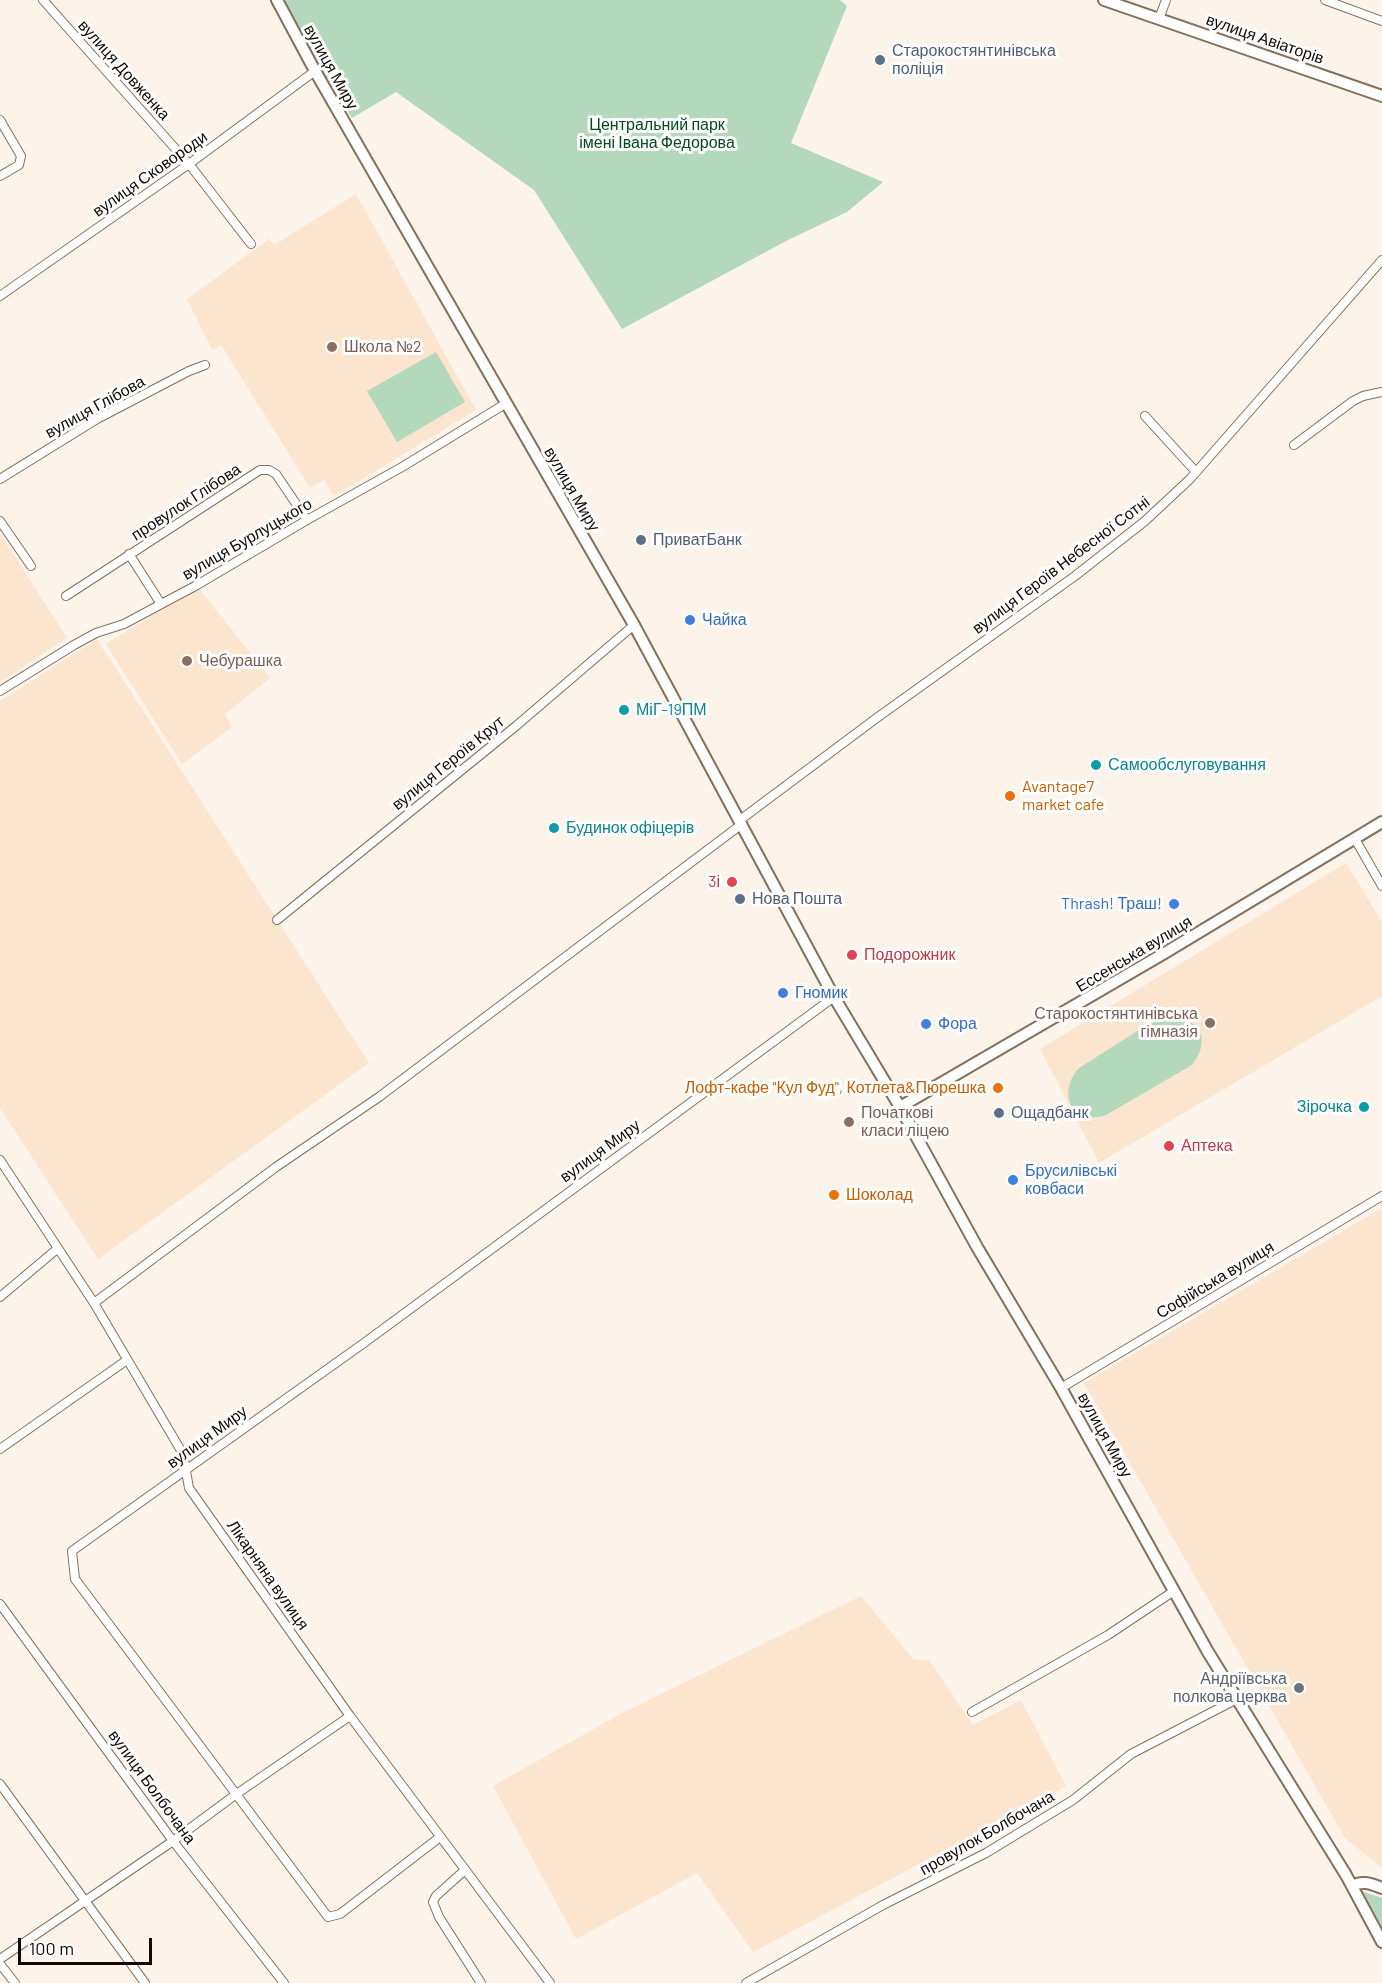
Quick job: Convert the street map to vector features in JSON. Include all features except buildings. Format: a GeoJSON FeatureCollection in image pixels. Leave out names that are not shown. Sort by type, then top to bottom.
{"type":"FeatureCollection","features":[{"type":"Feature","properties":{"kind":"main road","name":"вулиця Миру"},"geometry":{"type":"LineString","coordinates":[[277,0],[315,71],[634,626],[834,997],[900,1107],[977,1247],[1061,1388],[1208,1652],[1352,1886],[1382,1942]]}},
{"type":"Feature","properties":{"kind":"main road","name":"вулиця Авіаторів"},"geometry":{"type":"LineString","coordinates":[[1104,0],[1382,96]]}},
{"type":"Feature","properties":{"kind":"main road","name":"Ессенська вулиця"},"geometry":{"type":"LineString","coordinates":[[900,1107],[1023,1037],[1382,822]]}},
{"type":"Feature","properties":{"kind":"main road"},"geometry":{"type":"LineString","coordinates":[[1352,1886],[1358,1882],[1365,1882],[1382,1888]]}},
{"type":"Feature","properties":{"kind":"street","name":"вулиця Довженка"},"geometry":{"type":"LineString","coordinates":[[43,0],[189,164],[251,244]]}},
{"type":"Feature","properties":{"kind":"street"},"geometry":{"type":"LineString","coordinates":[[1159,19],[1166,0]]}},
{"type":"Feature","properties":{"kind":"street"},"geometry":{"type":"LineString","coordinates":[[1325,0],[1382,21]]}},
{"type":"Feature","properties":{"kind":"street","name":"вулиця Сковороди"},"geometry":{"type":"LineString","coordinates":[[0,296],[189,164],[315,71]]}},
{"type":"Feature","properties":{"kind":"street"},"geometry":{"type":"LineString","coordinates":[[0,120],[21,156],[19,165],[0,176]]}},
{"type":"Feature","properties":{"kind":"street","name":"вулиця Героїв Небесної Сотні"},"geometry":{"type":"LineString","coordinates":[[94,1303],[276,1167],[379,1097],[878,717],[1083,569],[1145,521],[1196,472],[1382,260]]}},
{"type":"Feature","properties":{"kind":"street","name":"вулиця Глібова"},"geometry":{"type":"LineString","coordinates":[[0,478],[97,419],[189,370],[205,364]]}},
{"type":"Feature","properties":{"kind":"street"},"geometry":{"type":"LineString","coordinates":[[1293,446],[1353,401],[1382,392]]}},
{"type":"Feature","properties":{"kind":"street","name":"вулиця Бурлуцького"},"geometry":{"type":"LineString","coordinates":[[0,691],[96,633],[124,624],[161,604],[402,467],[505,404]]}},
{"type":"Feature","properties":{"kind":"street"},"geometry":{"type":"LineString","coordinates":[[1145,416],[1196,472]]}},
{"type":"Feature","properties":{"kind":"street","name":"провулок Глібова"},"geometry":{"type":"LineString","coordinates":[[66,596],[260,470],[269,470],[276,474],[307,520]]}},
{"type":"Feature","properties":{"kind":"street"},"geometry":{"type":"LineString","coordinates":[[0,521],[31,566]]}},
{"type":"Feature","properties":{"kind":"street"},"geometry":{"type":"LineString","coordinates":[[129,554],[161,604]]}},
{"type":"Feature","properties":{"kind":"street","name":"вулиця Героїв Крут"},"geometry":{"type":"LineString","coordinates":[[277,920],[516,726],[634,626]]}},
{"type":"Feature","properties":{"kind":"street"},"geometry":{"type":"LineString","coordinates":[[1355,839],[1382,886]]}},
{"type":"Feature","properties":{"kind":"street","name":"вулиця Миру"},"geometry":{"type":"LineString","coordinates":[[440,1837],[340,1914],[328,1917],[75,1579],[72,1551],[186,1471],[834,997]]}},
{"type":"Feature","properties":{"kind":"street","name":"Лікарняна вулиця"},"geometry":{"type":"LineString","coordinates":[[0,1160],[94,1303],[183,1454],[189,1488],[350,1716],[550,1983]]}},
{"type":"Feature","properties":{"kind":"street","name":"Софійська вулиця"},"geometry":{"type":"LineString","coordinates":[[1061,1388],[1382,1196]]}},
{"type":"Feature","properties":{"kind":"street"},"geometry":{"type":"LineString","coordinates":[[0,1297],[57,1249]]}},
{"type":"Feature","properties":{"kind":"street"},"geometry":{"type":"LineString","coordinates":[[0,1449],[127,1360]]}},
{"type":"Feature","properties":{"kind":"street"},"geometry":{"type":"LineString","coordinates":[[972,1712],[1108,1635],[1174,1591]]}},
{"type":"Feature","properties":{"kind":"street","name":"вулиця Болбочана"},"geometry":{"type":"LineString","coordinates":[[0,1604],[173,1841],[284,1983]]}},
{"type":"Feature","properties":{"kind":"street","name":"провулок Болбочана"},"geometry":{"type":"LineString","coordinates":[[746,1983],[883,1905],[986,1853],[1073,1800],[1131,1754],[1237,1699]]}},
{"type":"Feature","properties":{"kind":"street"},"geometry":{"type":"LineString","coordinates":[[0,1959],[350,1716]]}},
{"type":"Feature","properties":{"kind":"street"},"geometry":{"type":"LineString","coordinates":[[0,1784],[145,1983]]}},
{"type":"Feature","properties":{"kind":"street"},"geometry":{"type":"LineString","coordinates":[[465,1870],[436,1896],[433,1902],[439,1917],[481,1983]]}},
{"type":"Feature","properties":{"kind":"street"},"geometry":{"type":"LineString","coordinates":[[0,1964],[15,1983]]}},
{"type":"Feature","properties":{"kind":"shaded area","name":"Школа №2"},"geometry":{"type":"Polygon","coordinates":[[[356,194],[476,410],[334,496],[324,480],[310,488],[221,345],[212,350],[187,299],[269,239],[274,245],[356,194]]]}},
{"type":"Feature","properties":{"kind":"shaded area"},"geometry":{"type":"Polygon","coordinates":[[[0,533],[67,638],[0,682],[0,533]]]}},
{"type":"Feature","properties":{"kind":"shaded area","name":"Чебурашка"},"geometry":{"type":"Polygon","coordinates":[[[198,587],[270,678],[225,714],[232,727],[182,764],[106,644],[198,587]]]}},
{"type":"Feature","properties":{"kind":"shaded area"},"geometry":{"type":"Polygon","coordinates":[[[97,639],[369,1063],[98,1259],[0,1108],[0,701],[97,639]]]}},
{"type":"Feature","properties":{"kind":"shaded area","name":"Старокостянтинівська гімназія"},"geometry":{"type":"Polygon","coordinates":[[[1346,863],[1382,922],[1382,996],[1099,1163],[1040,1049],[1346,863]]]}},
{"type":"Feature","properties":{"kind":"shaded area"},"geometry":{"type":"Polygon","coordinates":[[[1382,1208],[1382,1868],[1345,1838],[1084,1383],[1382,1208]]]}},
{"type":"Feature","properties":{"kind":"shaded area"},"geometry":{"type":"Polygon","coordinates":[[[861,1596],[913,1659],[929,1660],[973,1725],[1021,1700],[1066,1786],[753,1952],[697,1873],[576,1939],[493,1786],[622,1713],[861,1596]]]}},
{"type":"Feature","properties":{"kind":"green space","name":"Центральний парк імені Івана Федорова"},"geometry":{"type":"Polygon","coordinates":[[[283,0],[840,0],[847,6],[791,143],[883,182],[847,212],[788,240],[622,329],[534,190],[396,92],[352,118],[312,55],[283,0]]]}},
{"type":"Feature","properties":{"kind":"green space"},"geometry":{"type":"Polygon","coordinates":[[[436,352],[465,402],[397,442],[367,391],[436,352]]]}},
{"type":"Feature","properties":{"kind":"green space"},"geometry":{"type":"Polygon","coordinates":[[[1169,1017],[1188,1021],[1200,1032],[1201,1047],[1192,1065],[1106,1115],[1084,1116],[1076,1112],[1068,1097],[1072,1078],[1079,1068],[1147,1025],[1169,1017]]]}},
{"type":"Feature","properties":{"kind":"green space"},"geometry":{"type":"Polygon","coordinates":[[[1362,1891],[1382,1898],[1382,1927],[1362,1891]]]}},
{"type":"Feature","properties":{"kind":"place","name":"Старокостянтинівська поліція"},"geometry":{"type":"Point","coordinates":[880,60]}},
{"type":"Feature","properties":{"kind":"place","name":"Школа №2"},"geometry":{"type":"Point","coordinates":[332,347]}},
{"type":"Feature","properties":{"kind":"place","name":"ПриватБанк"},"geometry":{"type":"Point","coordinates":[641,540]}},
{"type":"Feature","properties":{"kind":"place","name":"Чайка"},"geometry":{"type":"Point","coordinates":[690,620]}},
{"type":"Feature","properties":{"kind":"place","name":"Чебурашка"},"geometry":{"type":"Point","coordinates":[187,661]}},
{"type":"Feature","properties":{"kind":"place","name":"МіГ-19ПМ"},"geometry":{"type":"Point","coordinates":[624,710]}},
{"type":"Feature","properties":{"kind":"place","name":"Самообслуговування"},"geometry":{"type":"Point","coordinates":[1096,765]}},
{"type":"Feature","properties":{"kind":"place","name":"Avantage7 market cafe"},"geometry":{"type":"Point","coordinates":[1010,796]}},
{"type":"Feature","properties":{"kind":"place","name":"Будинок офіцерів"},"geometry":{"type":"Point","coordinates":[554,828]}},
{"type":"Feature","properties":{"kind":"place","name":"3і"},"geometry":{"type":"Point","coordinates":[732,882]}},
{"type":"Feature","properties":{"kind":"place","name":"Нова Пошта"},"geometry":{"type":"Point","coordinates":[740,899]}},
{"type":"Feature","properties":{"kind":"place","name":"Thrash! Траш!"},"geometry":{"type":"Point","coordinates":[1174,904]}},
{"type":"Feature","properties":{"kind":"place","name":"Подорожник"},"geometry":{"type":"Point","coordinates":[852,955]}},
{"type":"Feature","properties":{"kind":"place","name":"Гномик"},"geometry":{"type":"Point","coordinates":[783,993]}},
{"type":"Feature","properties":{"kind":"place","name":"Старокостянтинівська гімназія"},"geometry":{"type":"Point","coordinates":[1210,1023]}},
{"type":"Feature","properties":{"kind":"place","name":"Фора"},"geometry":{"type":"Point","coordinates":[926,1024]}},
{"type":"Feature","properties":{"kind":"place","name":"Лофт-кафе \"Кул Фуд\", Котлета&Пюрешка"},"geometry":{"type":"Point","coordinates":[998,1088]}},
{"type":"Feature","properties":{"kind":"place","name":"Зірочка"},"geometry":{"type":"Point","coordinates":[1364,1107]}},
{"type":"Feature","properties":{"kind":"place","name":"Ощадбанк"},"geometry":{"type":"Point","coordinates":[999,1113]}},
{"type":"Feature","properties":{"kind":"place","name":"Початкові класи ліцею"},"geometry":{"type":"Point","coordinates":[849,1122]}},
{"type":"Feature","properties":{"kind":"place","name":"Аптека"},"geometry":{"type":"Point","coordinates":[1169,1146]}},
{"type":"Feature","properties":{"kind":"place","name":"Брусилівські ковбаси"},"geometry":{"type":"Point","coordinates":[1013,1180]}},
{"type":"Feature","properties":{"kind":"place","name":"Шоколад"},"geometry":{"type":"Point","coordinates":[834,1195]}},
{"type":"Feature","properties":{"kind":"place","name":"Андріївська полкова церква"},"geometry":{"type":"Point","coordinates":[1299,1688]}}]}
